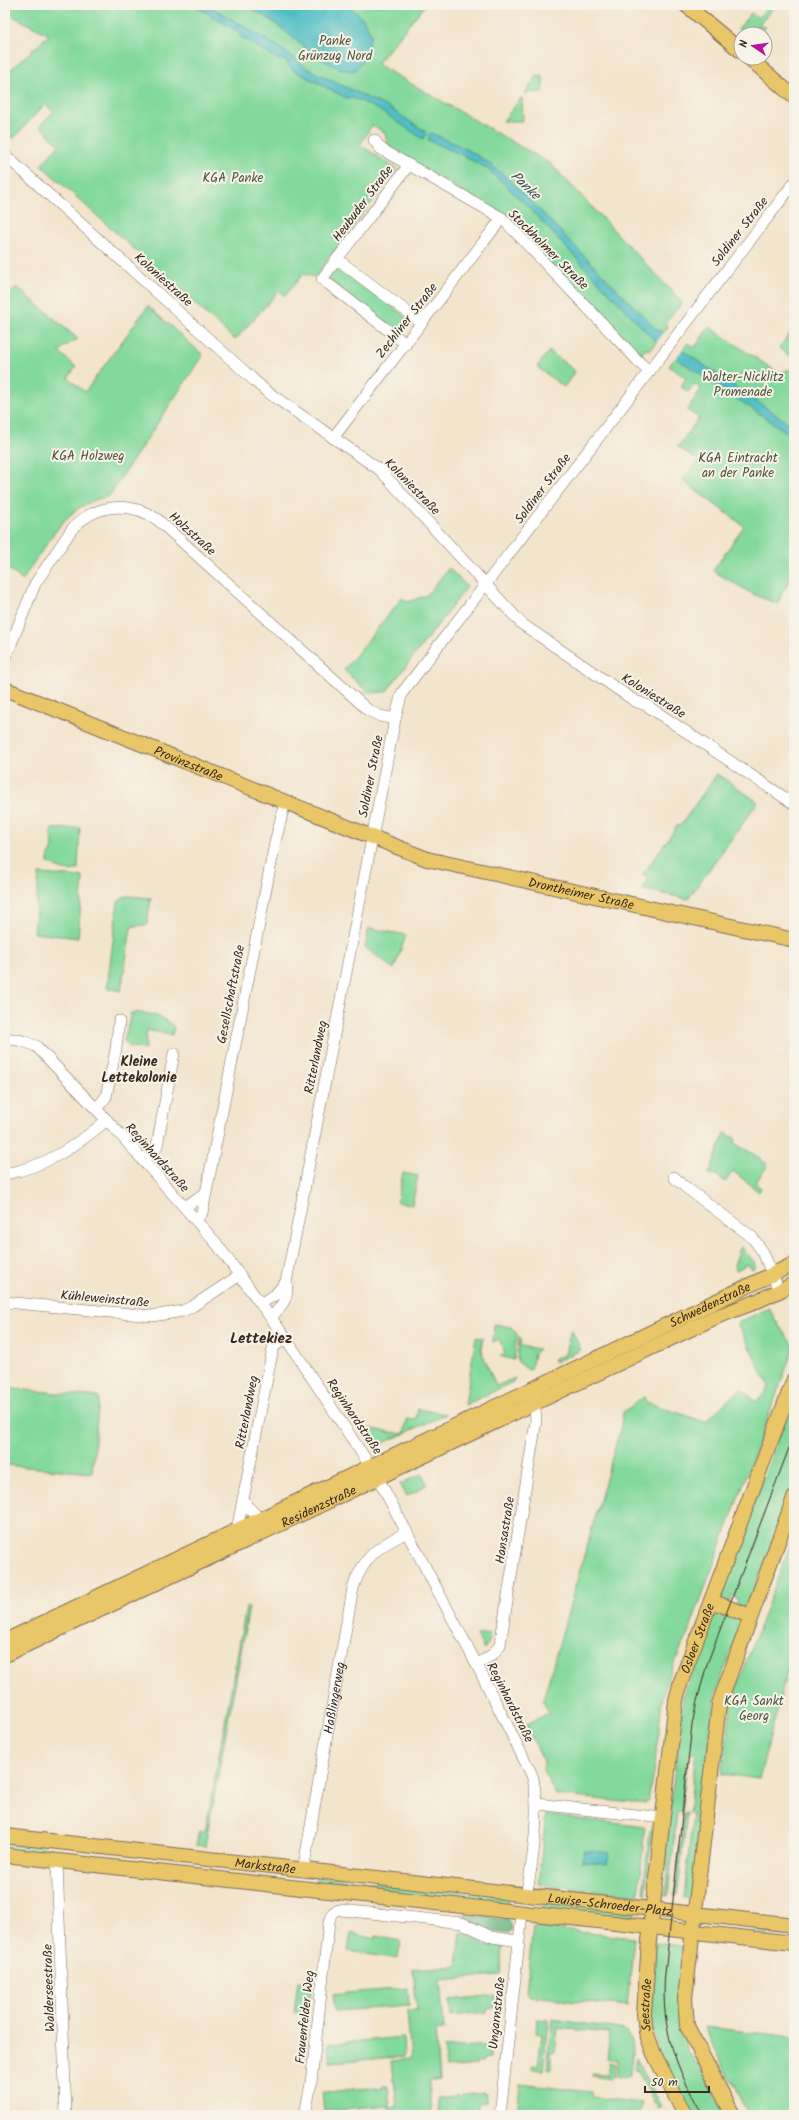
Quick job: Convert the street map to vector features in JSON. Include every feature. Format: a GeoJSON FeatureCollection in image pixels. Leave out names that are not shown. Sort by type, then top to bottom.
{"type":"FeatureCollection","features":[{"type":"Feature","properties":{"kind":"main road"},"geometry":{"type":"LineString","coordinates":[[686,5],[733,44]]}},
{"type":"Feature","properties":{"kind":"main road"},"geometry":{"type":"LineString","coordinates":[[759,66],[792,94]]}},
{"type":"Feature","properties":{"kind":"main road","name":"Provinzstraße"},"geometry":{"type":"LineString","coordinates":[[5,689],[372,837]]}},
{"type":"Feature","properties":{"kind":"main road","name":"Drontheimer Straße"},"geometry":{"type":"LineString","coordinates":[[372,837],[440,862],[794,940]]}},
{"type":"Feature","properties":{"kind":"main road","name":"Schwedenstraße"},"geometry":{"type":"LineString","coordinates":[[625,1345],[794,1264]]}},
{"type":"Feature","properties":{"kind":"main road","name":"Schwedenstraße"},"geometry":{"type":"LineString","coordinates":[[631,1358],[716,1317],[794,1284]]}},
{"type":"Feature","properties":{"kind":"main road","name":"Residenzstraße"},"geometry":{"type":"LineString","coordinates":[[5,1641],[625,1345]]}},
{"type":"Feature","properties":{"kind":"main road","name":"Residenzstraße"},"geometry":{"type":"LineString","coordinates":[[5,1655],[631,1358]]}},
{"type":"Feature","properties":{"kind":"main road","name":"Osloer Straße"},"geometry":{"type":"LineString","coordinates":[[653,1910],[678,1691],[794,1379]]}},
{"type":"Feature","properties":{"kind":"main road"},"geometry":{"type":"LineString","coordinates":[[733,2115],[687,2026],[685,1998],[719,1704],[794,1498]]}},
{"type":"Feature","properties":{"kind":"main road"},"geometry":{"type":"LineString","coordinates":[[711,1601],[750,1616]]}},
{"type":"Feature","properties":{"kind":"main road","name":"Markstraße"},"geometry":{"type":"LineString","coordinates":[[5,1836],[167,1856],[526,1895]]}},
{"type":"Feature","properties":{"kind":"main road"},"geometry":{"type":"LineString","coordinates":[[57,1861],[59,1843]]}},
{"type":"Feature","properties":{"kind":"main road","name":"Markstraße"},"geometry":{"type":"LineString","coordinates":[[5,1855],[160,1871],[522,1914]]}},
{"type":"Feature","properties":{"kind":"main road"},"geometry":{"type":"LineString","coordinates":[[160,1871],[167,1856]]}},
{"type":"Feature","properties":{"kind":"main road","name":"Haßlingerweg"},"geometry":{"type":"LineString","coordinates":[[301,1888],[303,1871]]}},
{"type":"Feature","properties":{"kind":"main road"},"geometry":{"type":"LineString","coordinates":[[522,1914],[526,1895]]}},
{"type":"Feature","properties":{"kind":"main road","name":"Louise-Schroeder-Platz"},"geometry":{"type":"LineString","coordinates":[[526,1895],[794,1926]]}},
{"type":"Feature","properties":{"kind":"main road","name":"Seestraße"},"geometry":{"type":"LineString","coordinates":[[653,1910],[644,2004],[646,2032],[654,2054],[685,2115]]}},
{"type":"Feature","properties":{"kind":"main road","name":"Louise-Schroeder-Platz"},"geometry":{"type":"LineString","coordinates":[[522,1914],[651,1926],[794,1943]]}},
{"type":"Feature","properties":{"kind":"street","name":"Stockholmer Straße"},"geometry":{"type":"LineString","coordinates":[[374,140],[381,149],[502,218],[642,365],[650,371]]}},
{"type":"Feature","properties":{"kind":"street","name":"Koloniestraße"},"geometry":{"type":"LineString","coordinates":[[5,155],[266,391],[380,470],[522,624],[635,701],[646,705],[794,804]]}},
{"type":"Feature","properties":{"kind":"street","name":"Heubuder Straße"},"geometry":{"type":"LineString","coordinates":[[406,344],[322,279],[409,165]]}},
{"type":"Feature","properties":{"kind":"street","name":"Soldiner Straße"},"geometry":{"type":"LineString","coordinates":[[372,837],[399,701],[405,690],[794,183]]}},
{"type":"Feature","properties":{"kind":"street","name":"Zechliner Straße"},"geometry":{"type":"LineString","coordinates":[[333,438],[502,218]]}},
{"type":"Feature","properties":{"kind":"street"},"geometry":{"type":"LineString","coordinates":[[337,259],[422,322]]}},
{"type":"Feature","properties":{"kind":"street","name":"Holzstraße"},"geometry":{"type":"LineString","coordinates":[[5,659],[35,584],[72,529],[83,519],[96,512],[124,507],[142,511],[158,520],[368,710],[380,716],[395,719]]}},
{"type":"Feature","properties":{"kind":"street","name":"Gesellschaftstraße"},"geometry":{"type":"LineString","coordinates":[[196,1219],[202,1213],[275,843],[285,802]]}},
{"type":"Feature","properties":{"kind":"street","name":"Ritterlandweg"},"geometry":{"type":"LineString","coordinates":[[271,1318],[286,1298],[288,1289],[286,1282],[372,837]]}},
{"type":"Feature","properties":{"kind":"street"},"geometry":{"type":"LineString","coordinates":[[96,1109],[106,1097],[116,1049],[119,1021]]}},
{"type":"Feature","properties":{"kind":"street","name":"Reginhardstraße"},"geometry":{"type":"LineString","coordinates":[[5,1038],[23,1041],[36,1046],[96,1109],[196,1219],[240,1275],[285,1337],[371,1466],[477,1665],[532,1775],[536,1789],[537,1804],[526,1895]]}},
{"type":"Feature","properties":{"kind":"street"},"geometry":{"type":"LineString","coordinates":[[143,1161],[157,1146],[174,1053]]}},
{"type":"Feature","properties":{"kind":"street"},"geometry":{"type":"LineString","coordinates":[[5,1174],[35,1167],[65,1152],[106,1120]]}},
{"type":"Feature","properties":{"kind":"street"},"geometry":{"type":"LineString","coordinates":[[679,1181],[752,1237],[763,1252],[779,1291]]}},
{"type":"Feature","properties":{"kind":"street"},"geometry":{"type":"LineString","coordinates":[[185,1207],[206,1193]]}},
{"type":"Feature","properties":{"kind":"street","name":"Kühleweinstraße"},"geometry":{"type":"LineString","coordinates":[[5,1302],[152,1316],[183,1311],[240,1275]]}},
{"type":"Feature","properties":{"kind":"street"},"geometry":{"type":"LineString","coordinates":[[260,1303],[275,1295],[286,1282]]}},
{"type":"Feature","properties":{"kind":"street","name":"Ritterlandweg"},"geometry":{"type":"LineString","coordinates":[[237,1530],[273,1348],[285,1337]]}},
{"type":"Feature","properties":{"kind":"street","name":"Hansastraße"},"geometry":{"type":"LineString","coordinates":[[477,1665],[493,1654],[500,1645],[536,1420],[533,1388]]}},
{"type":"Feature","properties":{"kind":"street"},"geometry":{"type":"LineString","coordinates":[[243,1498],[247,1506],[260,1519]]}},
{"type":"Feature","properties":{"kind":"street","name":"Haßlingerweg"},"geometry":{"type":"LineString","coordinates":[[303,1871],[353,1588],[358,1573],[374,1551],[407,1532]]}},
{"type":"Feature","properties":{"kind":"street"},"geometry":{"type":"LineString","coordinates":[[537,1804],[664,1818]]}},
{"type":"Feature","properties":{"kind":"street","name":"Walderseestraße"},"geometry":{"type":"LineString","coordinates":[[57,1861],[66,2115]]}},
{"type":"Feature","properties":{"kind":"street","name":"Frauenfelder Weg"},"geometry":{"type":"LineString","coordinates":[[304,2115],[312,2077],[329,1922],[331,1915],[334,1912],[342,1910],[462,1923],[488,1936],[518,1940]]}},
{"type":"Feature","properties":{"kind":"street","name":"Ungarnstraße"},"geometry":{"type":"LineString","coordinates":[[500,2115],[522,1914]]}},
{"type":"Feature","properties":{"kind":"green space","name":"KGA Panke"},"geometry":{"type":"Polygon","coordinates":[[[5,5],[425,5],[377,64],[551,164],[682,302],[665,324],[668,327],[650,350],[645,349],[639,357],[507,218],[388,147],[385,133],[372,125],[360,145],[397,169],[315,277],[303,274],[285,296],[279,291],[235,340],[41,165],[59,145],[40,126],[53,112],[45,104],[13,139],[5,132],[5,75],[49,35],[5,12],[5,5]]]}},
{"type":"Feature","properties":{"kind":"green space"},"geometry":{"type":"Polygon","coordinates":[[[769,5],[784,5],[781,8],[774,7],[758,26],[740,26],[751,13],[758,18],[769,5]]]}},
{"type":"Feature","properties":{"kind":"green space"},"geometry":{"type":"Polygon","coordinates":[[[537,76],[543,76],[543,92],[525,93],[537,76]]]}},
{"type":"Feature","properties":{"kind":"green space"},"geometry":{"type":"Polygon","coordinates":[[[522,97],[523,121],[503,121],[522,97]]]}},
{"type":"Feature","properties":{"kind":"green space"},"geometry":{"type":"Polygon","coordinates":[[[338,264],[408,319],[398,333],[327,278],[338,264]]]}},
{"type":"Feature","properties":{"kind":"green space","name":"KGA Holzweg"},"geometry":{"type":"Polygon","coordinates":[[[17,287],[78,339],[65,346],[59,352],[76,367],[68,378],[85,392],[148,306],[203,355],[109,496],[86,504],[69,516],[48,542],[23,581],[5,566],[5,300],[17,287]]]}},
{"type":"Feature","properties":{"kind":"green space"},"geometry":{"type":"Polygon","coordinates":[[[709,327],[780,374],[787,370],[794,370],[794,574],[782,593],[778,604],[755,595],[713,571],[744,526],[683,481],[698,460],[678,447],[699,418],[687,410],[701,389],[694,384],[688,392],[681,387],[686,378],[669,366],[688,343],[695,347],[709,327]]]}},
{"type":"Feature","properties":{"kind":"green space"},"geometry":{"type":"Polygon","coordinates":[[[794,328],[794,359],[779,348],[794,328]]]}},
{"type":"Feature","properties":{"kind":"green space"},"geometry":{"type":"Polygon","coordinates":[[[549,351],[575,371],[564,387],[537,367],[549,351]]]}},
{"type":"Feature","properties":{"kind":"green space"},"geometry":{"type":"Polygon","coordinates":[[[449,568],[467,587],[386,692],[369,693],[344,670],[402,598],[408,602],[427,595],[449,568]]]}},
{"type":"Feature","properties":{"kind":"green space"},"geometry":{"type":"Polygon","coordinates":[[[717,774],[758,802],[688,899],[641,889],[649,878],[643,874],[717,774]]]}},
{"type":"Feature","properties":{"kind":"green space"},"geometry":{"type":"Polygon","coordinates":[[[80,828],[78,869],[67,871],[48,863],[48,858],[53,847],[51,833],[52,829],[80,828]]]}},
{"type":"Feature","properties":{"kind":"green space"},"geometry":{"type":"Polygon","coordinates":[[[39,874],[83,877],[78,938],[34,933],[39,874]]]}},
{"type":"Feature","properties":{"kind":"green space"},"geometry":{"type":"Polygon","coordinates":[[[129,896],[151,898],[147,925],[134,926],[131,928],[121,991],[107,988],[118,902],[123,897],[129,896]]]}},
{"type":"Feature","properties":{"kind":"green space"},"geometry":{"type":"Polygon","coordinates":[[[369,928],[406,935],[394,969],[365,947],[369,928]]]}},
{"type":"Feature","properties":{"kind":"green space"},"geometry":{"type":"Polygon","coordinates":[[[131,1013],[143,1013],[159,1017],[174,1027],[172,1035],[147,1030],[145,1049],[130,1047],[124,1041],[131,1013]]]}},
{"type":"Feature","properties":{"kind":"green space"},"geometry":{"type":"Polygon","coordinates":[[[725,1133],[736,1139],[734,1143],[762,1159],[761,1160],[768,1165],[755,1183],[761,1188],[759,1192],[733,1171],[725,1182],[716,1175],[709,1174],[725,1133]]]}},
{"type":"Feature","properties":{"kind":"green space"},"geometry":{"type":"Polygon","coordinates":[[[403,1173],[418,1176],[412,1205],[397,1202],[403,1173]]]}},
{"type":"Feature","properties":{"kind":"green space"},"geometry":{"type":"Polygon","coordinates":[[[741,1246],[755,1263],[754,1268],[751,1269],[748,1264],[736,1270],[734,1265],[741,1246]]]}},
{"type":"Feature","properties":{"kind":"green space"},"geometry":{"type":"Polygon","coordinates":[[[769,1308],[775,1320],[794,1347],[690,1628],[668,1677],[662,1700],[654,1773],[648,1801],[646,1803],[633,1803],[556,1795],[543,1770],[544,1761],[525,1725],[549,1713],[543,1700],[621,1426],[623,1412],[644,1397],[646,1402],[705,1422],[741,1388],[756,1402],[769,1386],[737,1323],[769,1308]]]}},
{"type":"Feature","properties":{"kind":"green space"},"geometry":{"type":"Polygon","coordinates":[[[494,1324],[511,1327],[517,1334],[514,1360],[500,1356],[505,1353],[499,1339],[493,1342],[494,1324]]]}},
{"type":"Feature","properties":{"kind":"green space"},"geometry":{"type":"Polygon","coordinates":[[[571,1329],[581,1350],[555,1362],[553,1360],[565,1354],[571,1329]]]}},
{"type":"Feature","properties":{"kind":"green space"},"geometry":{"type":"Polygon","coordinates":[[[519,1336],[521,1340],[520,1346],[539,1349],[534,1354],[531,1369],[528,1370],[517,1361],[519,1336]]]}},
{"type":"Feature","properties":{"kind":"green space"},"geometry":{"type":"Polygon","coordinates":[[[476,1337],[483,1338],[481,1350],[496,1386],[515,1378],[513,1382],[465,1405],[476,1337]]]}},
{"type":"Feature","properties":{"kind":"green space"},"geometry":{"type":"Polygon","coordinates":[[[5,1388],[99,1397],[92,1473],[5,1465],[5,1388]]]}},
{"type":"Feature","properties":{"kind":"green space"},"geometry":{"type":"Polygon","coordinates":[[[794,1395],[794,1482],[746,1608],[736,1605],[738,1599],[732,1596],[729,1603],[725,1601],[722,1596],[722,1590],[794,1395]]]}},
{"type":"Feature","properties":{"kind":"green space"},"geometry":{"type":"Polygon","coordinates":[[[418,1409],[446,1414],[404,1433],[407,1419],[416,1420],[418,1409]]]}},
{"type":"Feature","properties":{"kind":"green space"},"geometry":{"type":"Polygon","coordinates":[[[358,1421],[366,1423],[365,1428],[403,1434],[375,1447],[358,1421]]]}},
{"type":"Feature","properties":{"kind":"green space"},"geometry":{"type":"Polygon","coordinates":[[[422,1474],[427,1484],[407,1496],[400,1484],[422,1474]]]}},
{"type":"Feature","properties":{"kind":"green space","name":"KGA Sankt Georg"},"geometry":{"type":"Polygon","coordinates":[[[794,1535],[794,1645],[759,1779],[722,1774],[732,1700],[794,1535]]]}},
{"type":"Feature","properties":{"kind":"green space"},"geometry":{"type":"Polygon","coordinates":[[[246,1607],[249,1608],[205,1846],[196,1845],[199,1831],[205,1832],[246,1607]]]}},
{"type":"Feature","properties":{"kind":"green space"},"geometry":{"type":"Polygon","coordinates":[[[715,1609],[742,1620],[716,1694],[691,1899],[684,1898],[693,1813],[689,1813],[696,1752],[694,1751],[688,1755],[681,1812],[677,1812],[668,1896],[665,1896],[668,1864],[666,1847],[683,1696],[715,1609]]]}},
{"type":"Feature","properties":{"kind":"green space"},"geometry":{"type":"Polygon","coordinates":[[[490,1633],[488,1645],[484,1649],[477,1635],[490,1633]]]}},
{"type":"Feature","properties":{"kind":"green space"},"geometry":{"type":"Polygon","coordinates":[[[684,1812],[687,1812],[677,1896],[674,1896],[684,1812]]]}},
{"type":"Feature","properties":{"kind":"green space"},"geometry":{"type":"Polygon","coordinates":[[[546,1815],[645,1827],[638,1895],[538,1884],[546,1815]]]}},
{"type":"Feature","properties":{"kind":"green space"},"geometry":{"type":"Polygon","coordinates":[[[650,1829],[653,1829],[645,1894],[643,1893],[650,1829]]]}},
{"type":"Feature","properties":{"kind":"green space"},"geometry":{"type":"Polygon","coordinates":[[[5,1842],[51,1847],[50,1856],[5,1850],[5,1842]]]}},
{"type":"Feature","properties":{"kind":"green space"},"geometry":{"type":"Polygon","coordinates":[[[315,1876],[508,1897],[507,1908],[314,1886],[315,1876]]]}},
{"type":"Feature","properties":{"kind":"green space"},"geometry":{"type":"Polygon","coordinates":[[[543,1902],[635,1912],[634,1919],[542,1911],[543,1902]]]}},
{"type":"Feature","properties":{"kind":"green space"},"geometry":{"type":"Polygon","coordinates":[[[465,1914],[508,1920],[511,1923],[512,1930],[509,1933],[489,1930],[465,1917],[465,1914]]]}},
{"type":"Feature","properties":{"kind":"green space"},"geometry":{"type":"Polygon","coordinates":[[[533,1927],[634,1938],[627,2006],[530,1996],[526,1991],[533,1927]]]}},
{"type":"Feature","properties":{"kind":"green space"},"geometry":{"type":"Polygon","coordinates":[[[755,1927],[794,1931],[794,1936],[756,1932],[754,1931],[755,1927]]]}},
{"type":"Feature","properties":{"kind":"green space"},"geometry":{"type":"Polygon","coordinates":[[[461,1932],[486,1945],[503,1947],[500,1975],[440,1980],[444,2029],[435,2030],[439,2080],[429,2082],[432,2115],[389,2115],[389,2107],[397,2106],[392,2061],[411,2059],[407,2011],[417,2010],[413,1969],[457,1966],[461,1932]]]}},
{"type":"Feature","properties":{"kind":"green space"},"geometry":{"type":"Polygon","coordinates":[[[351,1933],[375,1939],[376,1936],[400,1941],[398,1959],[348,1951],[351,1933]]]}},
{"type":"Feature","properties":{"kind":"green space"},"geometry":{"type":"Polygon","coordinates":[[[655,1943],[684,1946],[679,1994],[687,2048],[696,2063],[699,2064],[725,2115],[691,2115],[659,2056],[649,2016],[655,1943]]]}},
{"type":"Feature","properties":{"kind":"green space"},"geometry":{"type":"Polygon","coordinates":[[[298,1981],[312,1983],[308,2015],[294,2013],[298,1981]]]}},
{"type":"Feature","properties":{"kind":"green space"},"geometry":{"type":"Polygon","coordinates":[[[408,1988],[409,2006],[335,2011],[333,1994],[408,1988]]]}},
{"type":"Feature","properties":{"kind":"green space"},"geometry":{"type":"Polygon","coordinates":[[[496,1995],[496,2007],[487,2008],[487,2012],[451,2016],[450,2000],[496,1995]]]}},
{"type":"Feature","properties":{"kind":"green space"},"geometry":{"type":"Polygon","coordinates":[[[537,2019],[548,2020],[543,2070],[532,2069],[533,2065],[538,2066],[542,2034],[536,2033],[537,2019]]]}},
{"type":"Feature","properties":{"kind":"green space"},"geometry":{"type":"Polygon","coordinates":[[[552,2019],[625,2030],[631,2040],[632,2046],[630,2075],[616,2078],[618,2060],[607,2058],[610,2033],[558,2028],[555,2052],[551,2052],[551,2069],[547,2069],[552,2019]]]}},
{"type":"Feature","properties":{"kind":"green space"},"geometry":{"type":"Polygon","coordinates":[[[704,2027],[794,2037],[794,2115],[749,2115],[704,2027]]]}},
{"type":"Feature","properties":{"kind":"green space"},"geometry":{"type":"Polygon","coordinates":[[[403,2037],[404,2057],[330,2062],[328,2044],[403,2037]]]}},
{"type":"Feature","properties":{"kind":"green space"},"geometry":{"type":"Polygon","coordinates":[[[491,2045],[491,2058],[483,2059],[483,2062],[476,2063],[476,2065],[446,2068],[444,2048],[491,2045]]]}},
{"type":"Feature","properties":{"kind":"green space"},"geometry":{"type":"Polygon","coordinates":[[[636,2058],[662,2107],[658,2109],[638,2071],[634,2070],[636,2058]]]}},
{"type":"Feature","properties":{"kind":"green space"},"geometry":{"type":"Polygon","coordinates":[[[610,2062],[615,2063],[614,2076],[611,2079],[592,2076],[592,2074],[608,2075],[610,2062]]]}},
{"type":"Feature","properties":{"kind":"green space"},"geometry":{"type":"Polygon","coordinates":[[[520,2084],[591,2092],[591,2097],[642,2103],[640,2115],[517,2115],[520,2084]]]}},
{"type":"Feature","properties":{"kind":"green space"},"geometry":{"type":"Polygon","coordinates":[[[382,2086],[388,2086],[390,2106],[324,2111],[322,2091],[328,2092],[362,2088],[382,2088],[382,2086]]]}},
{"type":"Feature","properties":{"kind":"green space"},"geometry":{"type":"Polygon","coordinates":[[[483,2093],[487,2094],[486,2102],[478,2103],[478,2112],[439,2115],[437,2098],[483,2093]]]}},
{"type":"Feature","properties":{"kind":"water"},"geometry":{"type":"Polygon","coordinates":[[[194,5],[208,5],[280,48],[308,69],[391,109],[426,132],[423,139],[388,115],[359,100],[349,97],[348,99],[291,69],[287,61],[277,59],[241,37],[238,32],[194,5]]]}},
{"type":"Feature","properties":{"kind":"water"},"geometry":{"type":"Polygon","coordinates":[[[245,5],[349,5],[363,19],[371,34],[365,57],[354,71],[344,70],[311,52],[272,21],[245,5]]]}},
{"type":"Feature","properties":{"kind":"water"},"geometry":{"type":"Polygon","coordinates":[[[431,133],[474,154],[503,174],[657,330],[664,333],[682,350],[794,427],[794,437],[676,358],[653,339],[526,205],[488,169],[466,157],[428,140],[431,133]]]}},
{"type":"Feature","properties":{"kind":"water"},"geometry":{"type":"Polygon","coordinates":[[[584,1850],[609,1853],[607,1864],[582,1861],[584,1850]]]}},
{"type":"Feature","properties":{"kind":"pier"},"geometry":{"type":"Polygon","coordinates":[[[665,331],[683,349],[675,359],[656,343],[665,331]]]}},
{"type":"Feature","properties":{"kind":"waterway","name":"Panke"},"geometry":{"type":"LineString","coordinates":[[422,132],[432,137]]}},
{"type":"Feature","properties":{"kind":"tram line"},"geometry":{"type":"LineString","coordinates":[[703,2115],[685,2081],[672,2047],[665,2012],[664,1993],[692,1725],[707,1664],[794,1435]]}},
{"type":"Feature","properties":{"kind":"district","name":"Kleine Lettekolonie"},"geometry":{"type":"Point","coordinates":[139,1070]}},
{"type":"Feature","properties":{"kind":"district","name":"Lettekiez"},"geometry":{"type":"Point","coordinates":[261,1338]}},
{"type":"Feature","properties":{"kind":"park label","name":"Panke Grünzug Nord"},"geometry":{"type":"Point","coordinates":[335,48]}},
{"type":"Feature","properties":{"kind":"park label","name":"Walter-Nicklitz Promenade"},"geometry":{"type":"Point","coordinates":[743,384]}},
{"type":"Feature","properties":{"kind":"park label","name":"KGA Eintracht an der Panke"},"geometry":{"type":"Point","coordinates":[738,464]}}]}
